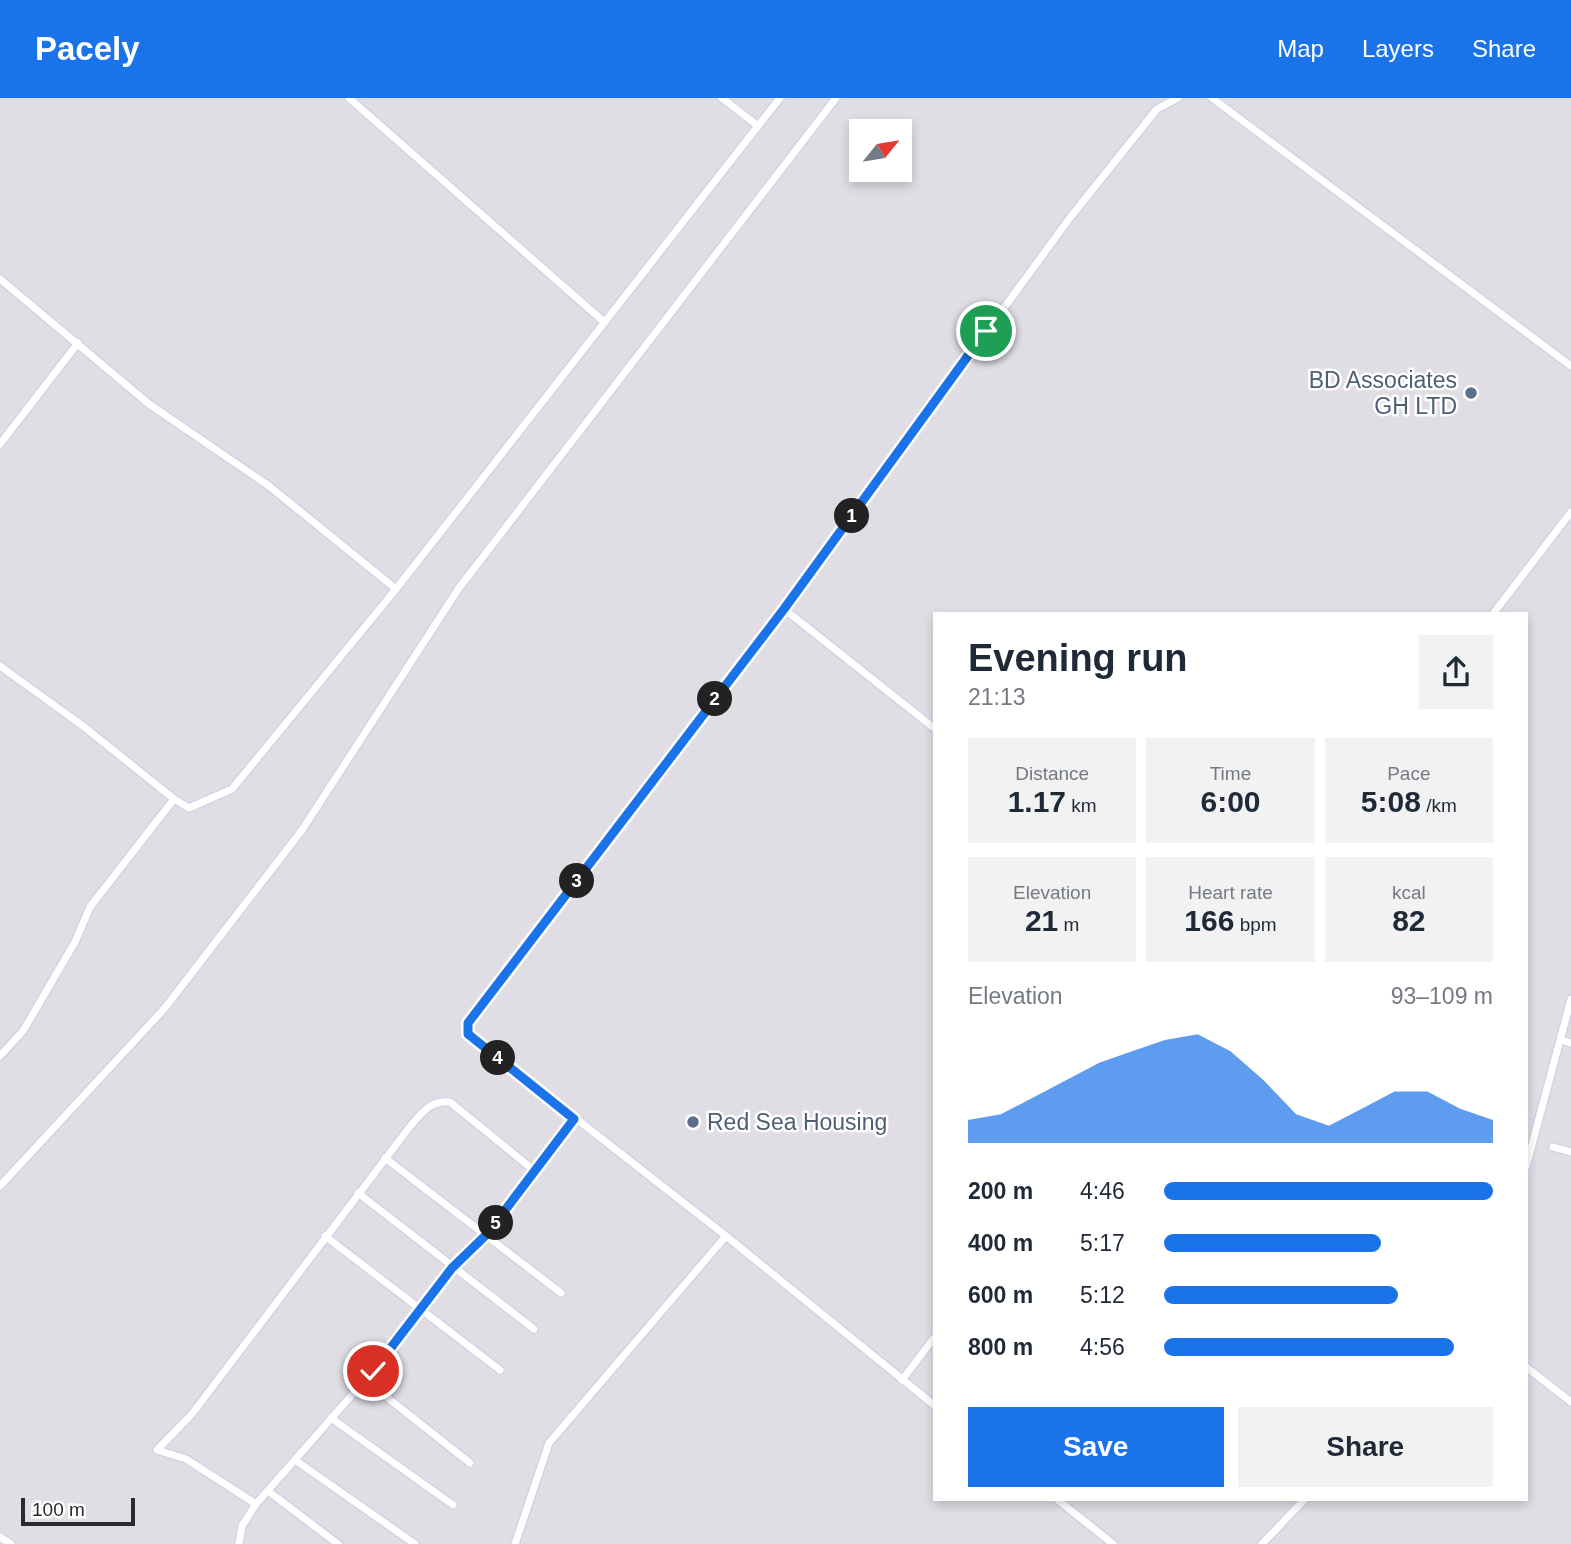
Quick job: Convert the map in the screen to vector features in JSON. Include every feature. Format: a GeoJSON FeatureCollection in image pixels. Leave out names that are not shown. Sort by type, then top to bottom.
{"type":"FeatureCollection","features":[{"type":"Feature","properties":{"kind":"street"},"geometry":{"type":"LineString","coordinates":[[349,98],[603,321]]}},
{"type":"Feature","properties":{"kind":"street"},"geometry":{"type":"LineString","coordinates":[[722,98],[758,126]]}},
{"type":"Feature","properties":{"kind":"street"},"geometry":{"type":"LineString","coordinates":[[0,666],[189,808],[232,789],[396,589],[780,98]]}},
{"type":"Feature","properties":{"kind":"street"},"geometry":{"type":"LineString","coordinates":[[0,1186],[164,1009],[294,840],[459,588],[836,98]]}},
{"type":"Feature","properties":{"kind":"street"},"geometry":{"type":"LineString","coordinates":[[933,1404],[726,1236],[468,1034],[468,1023],[784,609],[1069,219],[1157,109],[1178,98]]}},
{"type":"Feature","properties":{"kind":"street"},"geometry":{"type":"LineString","coordinates":[[1212,98],[1571,366]]}},
{"type":"Feature","properties":{"kind":"street"},"geometry":{"type":"LineString","coordinates":[[0,279],[149,404],[269,486],[396,589]]}},
{"type":"Feature","properties":{"kind":"street"},"geometry":{"type":"LineString","coordinates":[[0,444],[78,343]]}},
{"type":"Feature","properties":{"kind":"street"},"geometry":{"type":"LineString","coordinates":[[1495,612],[1571,512]]}},
{"type":"Feature","properties":{"kind":"street"},"geometry":{"type":"LineString","coordinates":[[784,609],[933,727]]}},
{"type":"Feature","properties":{"kind":"street"},"geometry":{"type":"LineString","coordinates":[[0,1056],[23,1031],[75,942],[90,907],[174,799]]}},
{"type":"Feature","properties":{"kind":"street"},"geometry":{"type":"LineString","coordinates":[[1528,1160],[1571,999]]}},
{"type":"Feature","properties":{"kind":"street"},"geometry":{"type":"LineString","coordinates":[[1561,1040],[1571,1043]]}},
{"type":"Feature","properties":{"kind":"street"},"geometry":{"type":"LineString","coordinates":[[256,1504],[186,1459],[157,1450],[180,1430],[325,1236],[424,1110],[438,1101],[450,1102],[536,1171]]}},
{"type":"Feature","properties":{"kind":"street"},"geometry":{"type":"LineString","coordinates":[[239,1544],[242,1526],[256,1504],[365,1380],[452,1268],[487,1234],[574,1119]]}},
{"type":"Feature","properties":{"kind":"street"},"geometry":{"type":"LineString","coordinates":[[1553,1147],[1571,1152]]}},
{"type":"Feature","properties":{"kind":"street"},"geometry":{"type":"LineString","coordinates":[[385,1158],[487,1234],[508,1255],[561,1293]]}},
{"type":"Feature","properties":{"kind":"street"},"geometry":{"type":"LineString","coordinates":[[358,1193],[534,1329]]}},
{"type":"Feature","properties":{"kind":"street"},"geometry":{"type":"LineString","coordinates":[[325,1236],[500,1370]]}},
{"type":"Feature","properties":{"kind":"street"},"geometry":{"type":"LineString","coordinates":[[515,1544],[549,1443],[726,1236]]}},
{"type":"Feature","properties":{"kind":"street"},"geometry":{"type":"LineString","coordinates":[[902,1380],[933,1339]]}},
{"type":"Feature","properties":{"kind":"street"},"geometry":{"type":"LineString","coordinates":[[1528,1369],[1571,1402]]}},
{"type":"Feature","properties":{"kind":"street"},"geometry":{"type":"LineString","coordinates":[[365,1380],[470,1463]]}},
{"type":"Feature","properties":{"kind":"street"},"geometry":{"type":"LineString","coordinates":[[331,1418],[453,1505]]}},
{"type":"Feature","properties":{"kind":"street"},"geometry":{"type":"LineString","coordinates":[[295,1460],[415,1544]]}},
{"type":"Feature","properties":{"kind":"street"},"geometry":{"type":"LineString","coordinates":[[268,1491],[338,1544]]}},
{"type":"Feature","properties":{"kind":"street"},"geometry":{"type":"LineString","coordinates":[[1059,1501],[1113,1544]]}},
{"type":"Feature","properties":{"kind":"street"},"geometry":{"type":"LineString","coordinates":[[1262,1544],[1303,1501]]}},
{"type":"Feature","properties":{"kind":"street"},"geometry":{"type":"LineString","coordinates":[[0,1537],[10,1544]]}},
{"type":"Feature","properties":{"kind":"shaded area"},"geometry":{"type":"Polygon","coordinates":[[[0,98],[1571,98],[1571,1544],[0,1544],[0,98]]]}},
{"type":"Feature","properties":{"kind":"place","name":"BD Associates GH LTD"},"geometry":{"type":"Point","coordinates":[1471,393]}},
{"type":"Feature","properties":{"kind":"place","name":"Red Sea Housing"},"geometry":{"type":"Point","coordinates":[693,1122]}},
{"type":"Feature","properties":{"kind":"route"},"geometry":{"type":"LineString","coordinates":[[373,1371],[452,1268],[487,1234],[574,1119],[468,1034],[468,1023],[784,609],[986,331]]}}]}
